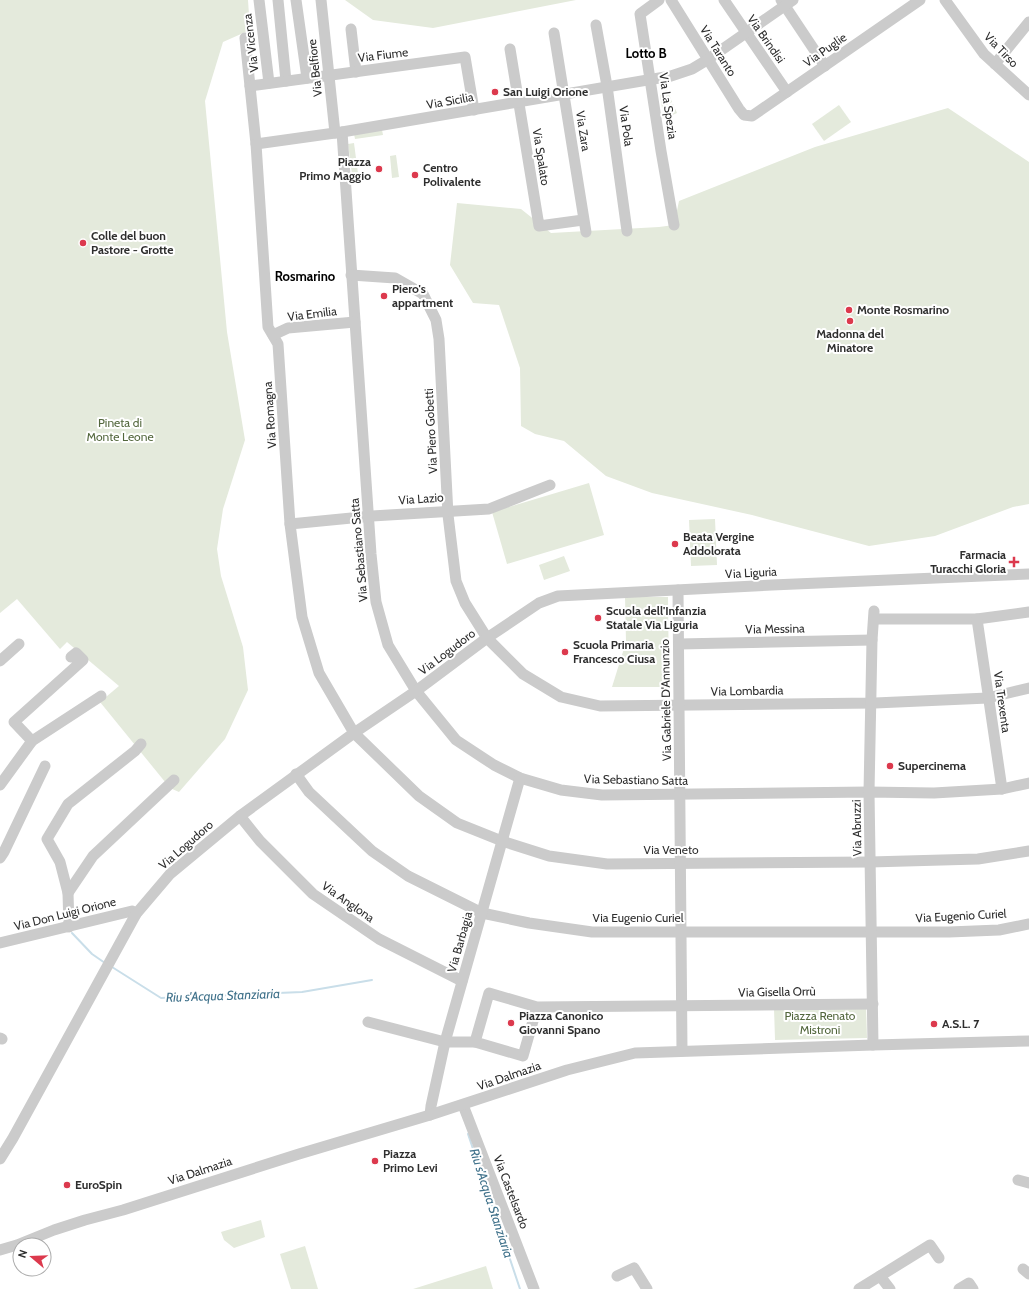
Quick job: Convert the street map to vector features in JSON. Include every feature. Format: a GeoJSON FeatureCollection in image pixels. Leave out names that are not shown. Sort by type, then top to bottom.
{"type":"FeatureCollection","features":[{"type":"Feature","properties":{"kind":"street","name":"Via Vicenza"},"geometry":{"type":"LineString","coordinates":[[259,0],[269,83]]}},
{"type":"Feature","properties":{"kind":"street"},"geometry":{"type":"LineString","coordinates":[[278,0],[286,81]]}},
{"type":"Feature","properties":{"kind":"street"},"geometry":{"type":"LineString","coordinates":[[296,0],[307,78]]}},
{"type":"Feature","properties":{"kind":"street","name":"Via Belfiore"},"geometry":{"type":"LineString","coordinates":[[321,0],[328,75],[338,133]]}},
{"type":"Feature","properties":{"kind":"street","name":"Via La Spezia"},"geometry":{"type":"LineString","coordinates":[[659,0],[640,14],[674,225]]}},
{"type":"Feature","properties":{"kind":"street","name":"Via Taranto"},"geometry":{"type":"LineString","coordinates":[[671,0],[744,115]]}},
{"type":"Feature","properties":{"kind":"street","name":"Via Brindisi"},"geometry":{"type":"LineString","coordinates":[[724,0],[787,92]]}},
{"type":"Feature","properties":{"kind":"street","name":"Via Puglie"},"geometry":{"type":"LineString","coordinates":[[744,115],[752,116],[920,0]]}},
{"type":"Feature","properties":{"kind":"street","name":"Via Tirso"},"geometry":{"type":"LineString","coordinates":[[945,0],[984,54],[1029,95]]}},
{"type":"Feature","properties":{"kind":"street"},"geometry":{"type":"LineString","coordinates":[[786,2],[825,66]]}},
{"type":"Feature","properties":{"kind":"street","name":"Via Sicilia"},"geometry":{"type":"LineString","coordinates":[[256,144],[338,133],[671,76],[692,69],[708,60],[786,2]]}},
{"type":"Feature","properties":{"kind":"street"},"geometry":{"type":"LineString","coordinates":[[995,64],[1029,22]]}},
{"type":"Feature","properties":{"kind":"street","name":"Via Pola"},"geometry":{"type":"LineString","coordinates":[[596,25],[607,88],[627,231]]}},
{"type":"Feature","properties":{"kind":"street"},"geometry":{"type":"LineString","coordinates":[[351,29],[356,72]]}},
{"type":"Feature","properties":{"kind":"street","name":"Via Zara"},"geometry":{"type":"LineString","coordinates":[[554,33],[586,232]]}},
{"type":"Feature","properties":{"kind":"street","name":"Via Romagna"},"geometry":{"type":"LineString","coordinates":[[245,38],[256,144],[268,327],[278,344],[290,524],[302,617],[319,673],[354,733]]}},
{"type":"Feature","properties":{"kind":"street","name":"Via Spalato"},"geometry":{"type":"LineString","coordinates":[[510,49],[539,226],[584,220]]}},
{"type":"Feature","properties":{"kind":"street","name":"Via Fiume"},"geometry":{"type":"LineString","coordinates":[[250,86],[465,57],[474,110]]}},
{"type":"Feature","properties":{"kind":"street","name":"Via Sebastiano Satta"},"geometry":{"type":"LineString","coordinates":[[338,133],[355,322],[376,602],[388,645],[416,691],[456,740],[494,765],[520,778],[561,790],[602,795],[869,792],[934,793],[1002,789],[1029,783]]}},
{"type":"Feature","properties":{"kind":"street","name":"Via Piero Gobetti"},"geometry":{"type":"LineString","coordinates":[[351,275],[395,278],[423,294],[436,320],[439,339],[448,510],[456,581],[465,603],[487,638]]}},
{"type":"Feature","properties":{"kind":"street","name":"Via Emilia"},"geometry":{"type":"LineString","coordinates":[[273,335],[288,328],[355,322]]}},
{"type":"Feature","properties":{"kind":"street","name":"Via Lazio"},"geometry":{"type":"LineString","coordinates":[[290,524],[448,510],[489,509],[550,485]]}},
{"type":"Feature","properties":{"kind":"street","name":"Via Liguria"},"geometry":{"type":"LineString","coordinates":[[487,638],[539,603],[558,596],[1029,574]]}},
{"type":"Feature","properties":{"kind":"street","name":"Via Gabriele D'Annunzio"},"geometry":{"type":"LineString","coordinates":[[678,590],[682,1051]]}},
{"type":"Feature","properties":{"kind":"street"},"geometry":{"type":"LineString","coordinates":[[977,619],[1029,612]]}},
{"type":"Feature","properties":{"kind":"street","name":"Via Abruzzi"},"geometry":{"type":"LineString","coordinates":[[873,1045],[869,792],[872,640],[874,615],[977,619]]}},
{"type":"Feature","properties":{"kind":"street","name":"Via Trexenta"},"geometry":{"type":"LineString","coordinates":[[977,619],[1002,789]]}},
{"type":"Feature","properties":{"kind":"street","name":"Via Logudoro"},"geometry":{"type":"LineString","coordinates":[[0,1159],[20,1126],[111,957],[136,914],[170,874],[240,816],[296,774],[416,691],[487,638]]}},
{"type":"Feature","properties":{"kind":"street","name":"Via Lombardia"},"geometry":{"type":"LineString","coordinates":[[487,638],[522,674],[561,697],[600,706],[871,703],[988,698],[1029,688]]}},
{"type":"Feature","properties":{"kind":"street","name":"Via Messina"},"geometry":{"type":"LineString","coordinates":[[678,644],[872,640]]}},
{"type":"Feature","properties":{"kind":"street"},"geometry":{"type":"LineString","coordinates":[[0,661],[19,644]]}},
{"type":"Feature","properties":{"kind":"street"},"geometry":{"type":"LineString","coordinates":[[32,741],[14,722],[83,660],[76,653],[71,657]]}},
{"type":"Feature","properties":{"kind":"street"},"geometry":{"type":"LineString","coordinates":[[0,785],[32,741],[101,696]]}},
{"type":"Feature","properties":{"kind":"street","name":"Via Veneto"},"geometry":{"type":"LineString","coordinates":[[354,733],[419,796],[457,823],[502,841],[549,856],[607,864],[870,862],[978,859],[1029,851]]}},
{"type":"Feature","properties":{"kind":"street"},"geometry":{"type":"LineString","coordinates":[[69,927],[68,893],[60,862],[47,839],[68,804],[136,751],[141,744]]}},
{"type":"Feature","properties":{"kind":"street"},"geometry":{"type":"LineString","coordinates":[[0,858],[45,766]]}},
{"type":"Feature","properties":{"kind":"street","name":"Via Eugenio Curiel"},"geometry":{"type":"LineString","coordinates":[[296,774],[309,792],[372,851],[408,876],[482,913],[529,923],[592,932],[949,932],[999,930],[1029,924]]}},
{"type":"Feature","properties":{"kind":"street","name":"Via Barbagia"},"geometry":{"type":"LineString","coordinates":[[430,1115],[445,1042],[520,778]]}},
{"type":"Feature","properties":{"kind":"street"},"geometry":{"type":"LineString","coordinates":[[68,893],[93,856],[174,780]]}},
{"type":"Feature","properties":{"kind":"street","name":"Via Anglona"},"geometry":{"type":"LineString","coordinates":[[240,816],[260,840],[313,894],[379,939],[462,981]]}},
{"type":"Feature","properties":{"kind":"street","name":"Via Don Luigi Orione"},"geometry":{"type":"LineString","coordinates":[[0,943],[132,911],[136,914]]}},
{"type":"Feature","properties":{"kind":"street"},"geometry":{"type":"LineString","coordinates":[[368,1022],[445,1042],[475,1042],[523,1056],[537,1007],[489,993],[475,1042]]}},
{"type":"Feature","properties":{"kind":"street","name":"Via Gisella Orrù"},"geometry":{"type":"LineString","coordinates":[[537,1007],[873,1004]]}},
{"type":"Feature","properties":{"kind":"street","name":"Via Dalmazia"},"geometry":{"type":"LineString","coordinates":[[1,1246],[17,1245],[85,1220],[123,1210],[299,1154],[463,1105],[567,1070],[635,1053],[1029,1041]]}},
{"type":"Feature","properties":{"kind":"street","name":"Via Castelsardo"},"geometry":{"type":"LineString","coordinates":[[463,1105],[534,1289]]}},
{"type":"Feature","properties":{"kind":"street"},"geometry":{"type":"LineString","coordinates":[[859,1289],[930,1245],[939,1258]]}},
{"type":"Feature","properties":{"kind":"street"},"geometry":{"type":"LineString","coordinates":[[617,1276],[634,1268],[647,1289]]}},
{"type":"Feature","properties":{"kind":"street"},"geometry":{"type":"LineString","coordinates":[[880,1276],[890,1289]]}},
{"type":"Feature","properties":{"kind":"street"},"geometry":{"type":"LineString","coordinates":[[959,1289],[969,1283],[974,1289]]}},
{"type":"Feature","properties":{"kind":"green space","name":"Pineta di Monte Leone"},"geometry":{"type":"Polygon","coordinates":[[[0,0],[248,0],[250,30],[223,42],[205,101],[227,332],[245,440],[223,509],[217,549],[221,576],[243,647],[248,690],[225,739],[179,792],[170,788],[100,702],[119,686],[67,642],[60,649],[17,599],[0,613],[0,0]]]}},
{"type":"Feature","properties":{"kind":"green space"},"geometry":{"type":"Polygon","coordinates":[[[345,0],[576,0],[433,28],[373,20],[345,0]]]}},
{"type":"Feature","properties":{"kind":"green space"},"geometry":{"type":"Polygon","coordinates":[[[667,89],[672,102],[662,108],[660,95],[667,89]]]}},
{"type":"Feature","properties":{"kind":"green space"},"geometry":{"type":"Polygon","coordinates":[[[673,104],[677,113],[664,119],[663,112],[673,104]]]}},
{"type":"Feature","properties":{"kind":"green space"},"geometry":{"type":"Polygon","coordinates":[[[839,105],[851,122],[824,141],[812,124],[839,105]]]}},
{"type":"Feature","properties":{"kind":"green space"},"geometry":{"type":"Polygon","coordinates":[[[948,108],[1029,162],[1029,504],[1013,507],[935,536],[869,546],[752,515],[652,493],[606,476],[564,441],[535,434],[521,426],[520,368],[499,305],[473,303],[450,265],[457,203],[521,209],[551,233],[674,225],[679,201],[815,147],[948,108]]]}},
{"type":"Feature","properties":{"kind":"green space"},"geometry":{"type":"Polygon","coordinates":[[[382,130],[383,135],[355,139],[354,134],[382,130]]]}},
{"type":"Feature","properties":{"kind":"green space"},"geometry":{"type":"Polygon","coordinates":[[[354,143],[359,181],[353,182],[348,144],[354,143]]]}},
{"type":"Feature","properties":{"kind":"green space"},"geometry":{"type":"Polygon","coordinates":[[[396,155],[399,177],[392,178],[390,156],[396,155]]]}},
{"type":"Feature","properties":{"kind":"green space"},"geometry":{"type":"Polygon","coordinates":[[[589,483],[604,535],[507,564],[492,512],[589,483]]]}},
{"type":"Feature","properties":{"kind":"green space"},"geometry":{"type":"Polygon","coordinates":[[[715,519],[717,565],[691,566],[689,520],[715,519]]]}},
{"type":"Feature","properties":{"kind":"green space"},"geometry":{"type":"Polygon","coordinates":[[[564,556],[570,571],[544,580],[539,565],[564,556]]]}},
{"type":"Feature","properties":{"kind":"green space"},"geometry":{"type":"Polygon","coordinates":[[[625,597],[668,597],[669,687],[612,687],[626,642],[625,597]]]}},
{"type":"Feature","properties":{"kind":"green space","name":"Piazza Renato Mistroni"},"geometry":{"type":"Polygon","coordinates":[[[866,1006],[867,1038],[775,1040],[774,1008],[866,1006]]]}},
{"type":"Feature","properties":{"kind":"green space"},"geometry":{"type":"Polygon","coordinates":[[[261,1220],[265,1237],[234,1248],[224,1240],[221,1232],[261,1220]]]}},
{"type":"Feature","properties":{"kind":"green space"},"geometry":{"type":"Polygon","coordinates":[[[305,1246],[318,1289],[291,1289],[280,1254],[305,1246]]]}},
{"type":"Feature","properties":{"kind":"green space"},"geometry":{"type":"Polygon","coordinates":[[[486,1266],[493,1289],[413,1289],[486,1266]]]}},
{"type":"Feature","properties":{"kind":"waterway","name":"Riu s'Acqua Stanziaria"},"geometry":{"type":"LineString","coordinates":[[72,933],[92,954],[105,963]]}},
{"type":"Feature","properties":{"kind":"waterway","name":"Riu s'Acqua Stanziaria"},"geometry":{"type":"LineString","coordinates":[[112,967],[161,998],[302,992],[372,980]]}},
{"type":"Feature","properties":{"kind":"waterway","name":"Riu s'Acqua Stanziaria"},"geometry":{"type":"LineString","coordinates":[[468,1134],[520,1289]]}},
{"type":"Feature","properties":{"kind":"place","name":"San Luigi Orione"},"geometry":{"type":"Point","coordinates":[495,92]}},
{"type":"Feature","properties":{"kind":"place","name":"Piazza Primo Maggio"},"geometry":{"type":"Point","coordinates":[379,169]}},
{"type":"Feature","properties":{"kind":"place","name":"Centro Polivalente"},"geometry":{"type":"Point","coordinates":[415,175]}},
{"type":"Feature","properties":{"kind":"place","name":"Colle del buon Pastore - Grotte"},"geometry":{"type":"Point","coordinates":[83,243]}},
{"type":"Feature","properties":{"kind":"place","name":"Piero's appartment"},"geometry":{"type":"Point","coordinates":[384,296]}},
{"type":"Feature","properties":{"kind":"place","name":"Monte Rosmarino"},"geometry":{"type":"Point","coordinates":[849,310]}},
{"type":"Feature","properties":{"kind":"place","name":"Madonna del Minatore"},"geometry":{"type":"Point","coordinates":[850,321]}},
{"type":"Feature","properties":{"kind":"place","name":"Beata Vergine Addolorata"},"geometry":{"type":"Point","coordinates":[675,544]}},
{"type":"Feature","properties":{"kind":"place","name":"Farmacia Turacchi Gloria"},"geometry":{"type":"Point","coordinates":[1014,562]}},
{"type":"Feature","properties":{"kind":"place","name":"Scuola dell'Infanzia Statale Via Liguria"},"geometry":{"type":"Point","coordinates":[598,618]}},
{"type":"Feature","properties":{"kind":"place","name":"Scuola Primaria Francesco Ciusa"},"geometry":{"type":"Point","coordinates":[565,652]}},
{"type":"Feature","properties":{"kind":"place","name":"Supercinema"},"geometry":{"type":"Point","coordinates":[890,766]}},
{"type":"Feature","properties":{"kind":"place","name":"Piazza Canonico Giovanni Spano"},"geometry":{"type":"Point","coordinates":[511,1023]}},
{"type":"Feature","properties":{"kind":"place","name":"A.S.L. 7"},"geometry":{"type":"Point","coordinates":[934,1024]}},
{"type":"Feature","properties":{"kind":"place","name":"Piazza Primo Levi"},"geometry":{"type":"Point","coordinates":[375,1161]}},
{"type":"Feature","properties":{"kind":"place","name":"EuroSpin"},"geometry":{"type":"Point","coordinates":[67,1185]}},
{"type":"Feature","properties":{"kind":"district","name":"Lotto B"},"geometry":{"type":"Point","coordinates":[646,53]}},
{"type":"Feature","properties":{"kind":"district","name":"Rosmarino"},"geometry":{"type":"Point","coordinates":[305,276]}}]}
